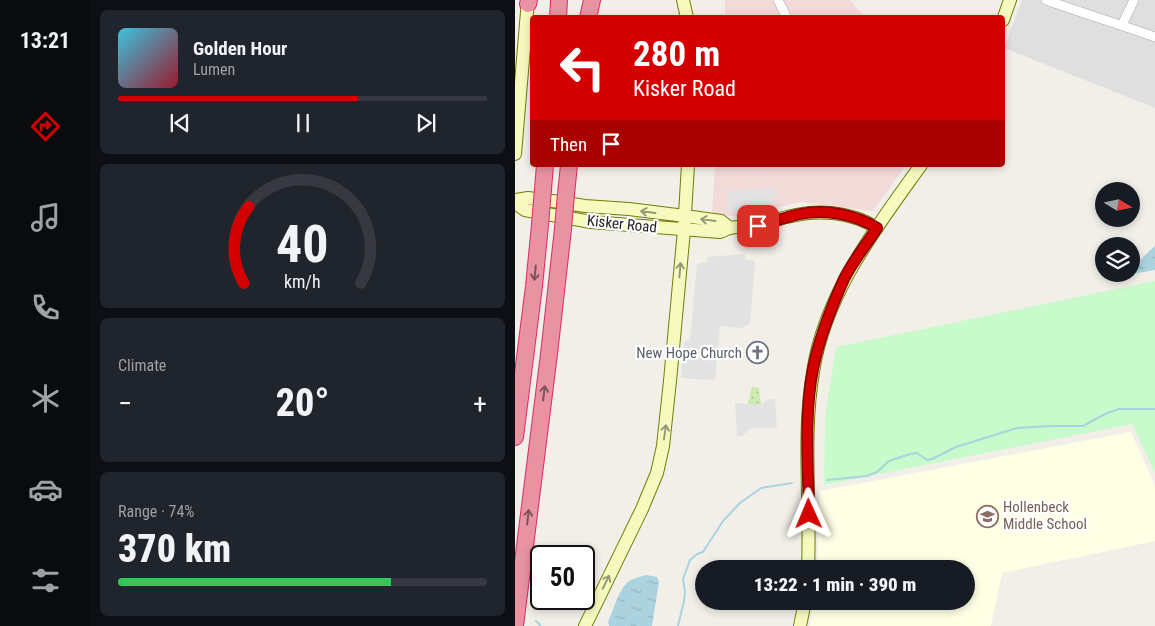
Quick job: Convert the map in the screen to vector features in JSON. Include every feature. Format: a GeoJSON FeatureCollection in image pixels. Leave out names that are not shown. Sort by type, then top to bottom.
{"type":"FeatureCollection","features":[{"type":"Feature","properties":{"kind":"highway"},"geometry":{"type":"LineString","coordinates":[[558,15],[559,0]]}},
{"type":"Feature","properties":{"kind":"highway"},"geometry":{"type":"LineString","coordinates":[[581,15],[582,0]]}},
{"type":"Feature","properties":{"kind":"highway"},"geometry":{"type":"LineString","coordinates":[[588,15],[591,0]]}},
{"type":"Feature","properties":{"kind":"highway"},"geometry":{"type":"LineString","coordinates":[[515,437],[527,345],[545,167]]}},
{"type":"Feature","properties":{"kind":"highway"},"geometry":{"type":"LineString","coordinates":[[515,626],[549,354],[569,167]]}},
{"type":"Feature","properties":{"kind":"highway"},"geometry":{"type":"LineString","coordinates":[[522,566],[523,626]]}},
{"type":"Feature","properties":{"kind":"main road"},"geometry":{"type":"LineString","coordinates":[[683,0],[686,15]]}},
{"type":"Feature","properties":{"kind":"main road"},"geometry":{"type":"LineString","coordinates":[[1005,15],[1010,0]]}},
{"type":"Feature","properties":{"kind":"main road"},"geometry":{"type":"LineString","coordinates":[[515,154],[528,1]]}},
{"type":"Feature","properties":{"kind":"main road"},"geometry":{"type":"LineString","coordinates":[[585,626],[642,509],[657,473],[661,457],[667,423],[688,167]]}},
{"type":"Feature","properties":{"kind":"main road"},"geometry":{"type":"LineString","coordinates":[[809,560],[809,400],[813,370],[820,341],[829,313],[845,277],[920,167]]}},
{"type":"Feature","properties":{"kind":"main road","name":"Kisker Road"},"geometry":{"type":"LineString","coordinates":[[515,202],[528,198],[585,206],[629,209],[721,221],[730,228]]}},
{"type":"Feature","properties":{"kind":"main road","name":"Kisker Road"},"geometry":{"type":"LineString","coordinates":[[515,202],[525,210],[591,222],[684,230],[721,232],[730,228],[758,226],[815,212],[842,214],[863,220],[877,228]]}},
{"type":"Feature","properties":{"kind":"main road"},"geometry":{"type":"LineString","coordinates":[[800,626],[803,610]]}},
{"type":"Feature","properties":{"kind":"street"},"geometry":{"type":"LineString","coordinates":[[779,0],[786,15]]}},
{"type":"Feature","properties":{"kind":"street"},"geometry":{"type":"LineString","coordinates":[[1046,0],[1155,37]]}},
{"type":"Feature","properties":{"kind":"street"},"geometry":{"type":"LineString","coordinates":[[1122,25],[1134,0]]}},
{"type":"Feature","properties":{"kind":"shaded area"},"geometry":{"type":"Polygon","coordinates":[[[725,0],[773,0],[781,15],[725,15],[725,0]]]}},
{"type":"Feature","properties":{"kind":"shaded area"},"geometry":{"type":"Polygon","coordinates":[[[783,0],[850,0],[863,15],[792,15],[783,0]]]}},
{"type":"Feature","properties":{"kind":"shaded area"},"geometry":{"type":"Polygon","coordinates":[[[1022,0],[1155,0],[1155,108],[1005,48],[1022,0]]]}},
{"type":"Feature","properties":{"kind":"shaded area"},"geometry":{"type":"Polygon","coordinates":[[[715,167],[905,167],[873,211],[799,202],[744,217],[712,214],[715,167]]]}},
{"type":"Feature","properties":{"kind":"shaded area"},"geometry":{"type":"Polygon","coordinates":[[[722,167],[769,167],[724,169],[722,167]]]}},
{"type":"Feature","properties":{"kind":"shaded area"},"geometry":{"type":"Polygon","coordinates":[[[775,188],[776,203],[756,204],[756,209],[728,211],[728,191],[775,188]]]}},
{"type":"Feature","properties":{"kind":"shaded area"},"geometry":{"type":"Polygon","coordinates":[[[745,254],[745,259],[755,261],[750,323],[742,328],[720,326],[715,380],[681,378],[684,341],[690,341],[697,264],[707,262],[707,257],[745,254]]]}},
{"type":"Feature","properties":{"kind":"shaded area"},"geometry":{"type":"Polygon","coordinates":[[[770,399],[775,399],[777,428],[751,428],[742,436],[737,436],[735,403],[761,404],[770,399]]]}},
{"type":"Feature","properties":{"kind":"shaded area","name":"Hollenbeck Middle School"},"geometry":{"type":"Polygon","coordinates":[[[1131,432],[1155,486],[1155,541],[1002,573],[991,626],[810,626],[812,610],[975,610],[975,560],[817,560],[820,491],[1131,432]]]}},
{"type":"Feature","properties":{"kind":"green space"},"geometry":{"type":"Polygon","coordinates":[[[1155,281],[1155,473],[1132,424],[824,485],[825,417],[836,347],[1155,281]]]}},
{"type":"Feature","properties":{"kind":"green space"},"geometry":{"type":"Polygon","coordinates":[[[754,387],[759,388],[761,404],[749,405],[751,389],[754,387]]]}},
{"type":"Feature","properties":{"kind":"water"},"geometry":{"type":"Polygon","coordinates":[[[1155,246],[1155,270],[1140,273],[1140,260],[1155,246]]]}},
{"type":"Feature","properties":{"kind":"water"},"geometry":{"type":"Polygon","coordinates":[[[647,575],[657,577],[659,582],[652,626],[609,626],[608,622],[625,585],[633,579],[647,575]]]}},
{"type":"Feature","properties":{"kind":"waterway"},"geometry":{"type":"LineString","coordinates":[[827,480],[867,476],[877,472],[889,461],[910,454],[917,453],[927,460],[932,459],[956,447],[1017,428],[1083,426],[1107,413],[1119,409],[1155,409]]}},
{"type":"Feature","properties":{"kind":"waterway"},"geometry":{"type":"LineString","coordinates":[[678,626],[685,592],[683,579],[690,560],[703,552],[723,521],[740,503],[761,488],[792,483]]}},
{"type":"Feature","properties":{"kind":"waterway"},"geometry":{"type":"LineString","coordinates":[[536,621],[541,626]]}},
{"type":"Feature","properties":{"kind":"place","name":"New Hope Church"},"geometry":{"type":"Point","coordinates":[758,353]}},
{"type":"Feature","properties":{"kind":"place","name":"Hollenbeck Middle School"},"geometry":{"type":"Point","coordinates":[987,516]}},
{"type":"Feature","properties":{"kind":"route"},"geometry":{"type":"LineString","coordinates":[[758,226],[815,212],[842,214],[863,220],[877,228],[845,277],[829,313],[813,370],[809,400],[808,436],[809,514]]}}]}
